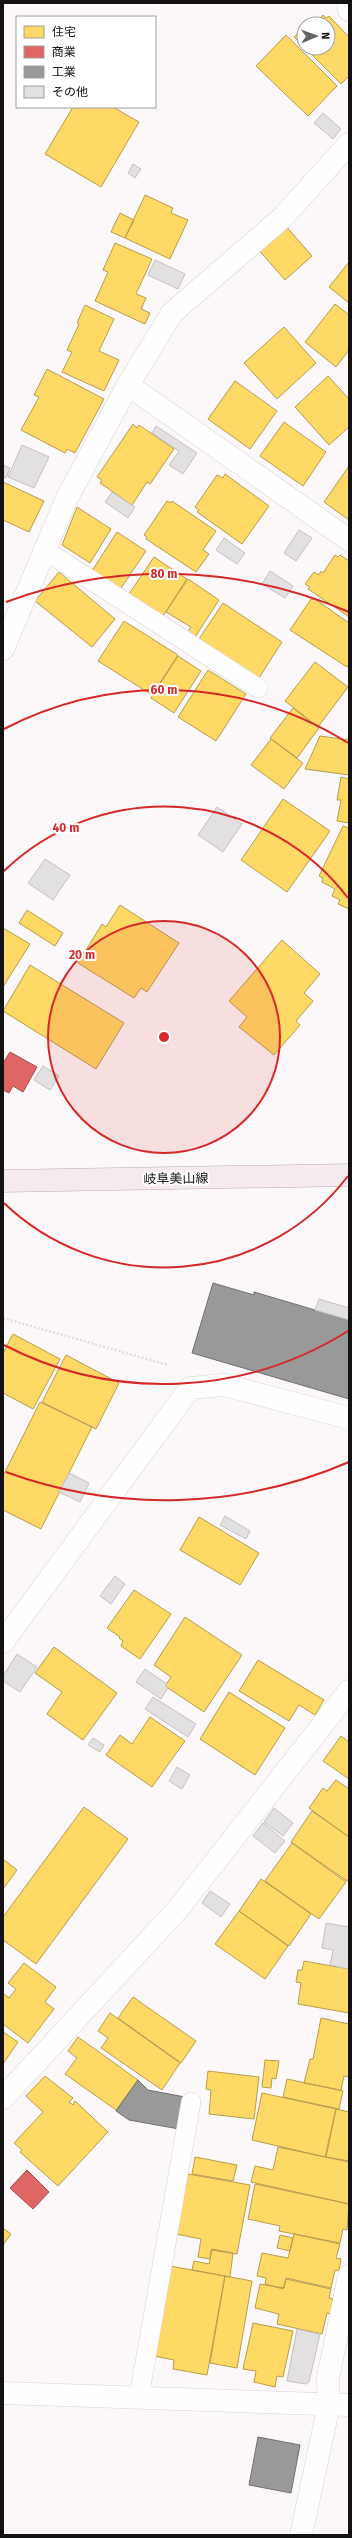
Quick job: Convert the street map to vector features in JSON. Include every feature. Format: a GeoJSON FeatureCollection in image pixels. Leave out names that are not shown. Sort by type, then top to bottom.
{"type":"FeatureCollection","features":[{"type":"Feature","properties":{"kind":"main road","name":"岐阜美山線"},"geometry":{"type":"LineString","coordinates":[[3,1181],[349,1175]]}},
{"type":"Feature","properties":{"kind":"street"},"geometry":{"type":"LineString","coordinates":[[3,649],[43,549],[67,498],[128,385],[172,313],[282,218],[347,150]]}},
{"type":"Feature","properties":{"kind":"street"},"geometry":{"type":"LineString","coordinates":[[128,385],[349,540]]}},
{"type":"Feature","properties":{"kind":"street"},"geometry":{"type":"LineString","coordinates":[[3,1642],[190,1388],[224,1385],[349,1418]]}},
{"type":"Feature","properties":{"kind":"street"},"geometry":{"type":"LineString","coordinates":[[3,2098],[178,1909],[349,1691]]}},
{"type":"Feature","properties":{"kind":"street"},"geometry":{"type":"LineString","coordinates":[[301,2535],[339,2405],[328,2378],[349,2276]]}},
{"type":"Feature","properties":{"kind":"street"},"geometry":{"type":"LineString","coordinates":[[3,2393],[339,2405]]}},
{"type":"Feature","properties":{"kind":"lane"},"geometry":{"type":"LineString","coordinates":[[43,549],[258,688]]}},
{"type":"Feature","properties":{"kind":"lane"},"geometry":{"type":"LineString","coordinates":[[139,2397],[191,2102]]}},
{"type":"Feature","properties":{"kind":"path"},"geometry":{"type":"LineString","coordinates":[[3,1318],[179,1368],[190,1388]]}},
{"type":"Feature","properties":{"kind":"building: 住宅"},"geometry":{"type":"Polygon","coordinates":[[[336,23],[349,37],[349,76],[341,84],[313,56],[336,56],[336,23]]]}},
{"type":"Feature","properties":{"kind":"building: 住宅"},"geometry":{"type":"Polygon","coordinates":[[[286,35],[296,45],[296,56],[307,56],[337,86],[308,116],[256,66],[286,35]]]}},
{"type":"Feature","properties":{"kind":"building: 住宅"},"geometry":{"type":"Polygon","coordinates":[[[72,108],[115,108],[139,122],[101,187],[45,154],[72,108]]]}},
{"type":"Feature","properties":{"kind":"building: 住宅"},"geometry":{"type":"Polygon","coordinates":[[[145,195],[173,208],[171,213],[188,220],[170,259],[125,238],[145,195]]]}},
{"type":"Feature","properties":{"kind":"building: 住宅"},"geometry":{"type":"Polygon","coordinates":[[[120,213],[134,220],[125,238],[111,232],[120,213]]]}},
{"type":"Feature","properties":{"kind":"building: 住宅"},"geometry":{"type":"Polygon","coordinates":[[[284,224],[312,256],[285,280],[257,248],[284,224]]]}},
{"type":"Feature","properties":{"kind":"building: 住宅"},"geometry":{"type":"Polygon","coordinates":[[[115,243],[152,259],[136,294],[146,298],[141,309],[150,313],[145,324],[95,301],[108,272],[103,270],[115,243]]]}},
{"type":"Feature","properties":{"kind":"building: 住宅"},"geometry":{"type":"Polygon","coordinates":[[[349,262],[349,303],[329,287],[349,262]]]}},
{"type":"Feature","properties":{"kind":"building: 住宅"},"geometry":{"type":"Polygon","coordinates":[[[335,304],[349,315],[349,350],[336,367],[305,342],[335,304]]]}},
{"type":"Feature","properties":{"kind":"building: 住宅"},"geometry":{"type":"Polygon","coordinates":[[[85,305],[114,319],[99,351],[119,360],[104,391],[62,372],[72,352],[67,350],[79,324],[77,323],[85,305]]]}},
{"type":"Feature","properties":{"kind":"building: 住宅"},"geometry":{"type":"Polygon","coordinates":[[[284,327],[316,363],[277,399],[244,363],[284,327]]]}},
{"type":"Feature","properties":{"kind":"building: 住宅"},"geometry":{"type":"Polygon","coordinates":[[[47,369],[104,399],[75,453],[67,449],[65,453],[21,430],[39,397],[34,395],[47,369]]]}},
{"type":"Feature","properties":{"kind":"building: 住宅"},"geometry":{"type":"Polygon","coordinates":[[[328,376],[349,399],[349,427],[329,445],[295,407],[328,376]]]}},
{"type":"Feature","properties":{"kind":"building: 住宅"},"geometry":{"type":"Polygon","coordinates":[[[235,381],[277,411],[250,449],[208,419],[235,381]]]}},
{"type":"Feature","properties":{"kind":"building: 住宅"},"geometry":{"type":"Polygon","coordinates":[[[284,422],[326,452],[303,486],[260,456],[284,422]]]}},
{"type":"Feature","properties":{"kind":"building: 住宅"},"geometry":{"type":"Polygon","coordinates":[[[133,424],[137,428],[139,425],[174,449],[150,484],[147,482],[132,505],[100,483],[102,480],[97,477],[133,424]]]}},
{"type":"Feature","properties":{"kind":"building: 住宅"},"geometry":{"type":"Polygon","coordinates":[[[349,466],[349,520],[324,502],[349,466]]]}},
{"type":"Feature","properties":{"kind":"building: 住宅"},"geometry":{"type":"Polygon","coordinates":[[[225,474],[269,506],[242,544],[197,512],[199,510],[195,507],[217,475],[223,478],[225,474]]]}},
{"type":"Feature","properties":{"kind":"building: 住宅"},"geometry":{"type":"Polygon","coordinates":[[[3,482],[44,501],[29,532],[3,520],[3,482]]]}},
{"type":"Feature","properties":{"kind":"building: 住宅"},"geometry":{"type":"Polygon","coordinates":[[[167,501],[171,503],[172,501],[216,531],[203,550],[209,554],[196,572],[146,539],[147,537],[144,535],[167,501]]]}},
{"type":"Feature","properties":{"kind":"building: 住宅"},"geometry":{"type":"Polygon","coordinates":[[[77,507],[111,529],[90,563],[62,545],[77,507]]]}},
{"type":"Feature","properties":{"kind":"building: 住宅"},"geometry":{"type":"Polygon","coordinates":[[[117,532],[146,551],[121,588],[92,571],[117,532]]]}},
{"type":"Feature","properties":{"kind":"building: 住宅"},"geometry":{"type":"Polygon","coordinates":[[[335,555],[338,557],[340,555],[349,561],[349,617],[308,589],[310,587],[305,584],[314,572],[319,575],[321,571],[323,573],[335,555]]]}},
{"type":"Feature","properties":{"kind":"building: 住宅"},"geometry":{"type":"Polygon","coordinates":[[[154,557],[187,579],[163,616],[129,594],[154,557]]]}},
{"type":"Feature","properties":{"kind":"building: 住宅"},"geometry":{"type":"Polygon","coordinates":[[[59,572],[115,619],[92,647],[35,601],[59,572]]]}},
{"type":"Feature","properties":{"kind":"building: 住宅"},"geometry":{"type":"Polygon","coordinates":[[[188,579],[219,600],[195,637],[188,632],[191,627],[166,612],[188,579]]]}},
{"type":"Feature","properties":{"kind":"building: 住宅"},"geometry":{"type":"Polygon","coordinates":[[[311,599],[315,599],[349,623],[349,664],[347,667],[290,630],[311,599]]]}},
{"type":"Feature","properties":{"kind":"building: 住宅"},"geometry":{"type":"Polygon","coordinates":[[[223,603],[282,642],[259,678],[199,639],[223,603]]]}},
{"type":"Feature","properties":{"kind":"building: 住宅"},"geometry":{"type":"Polygon","coordinates":[[[124,621],[178,655],[152,695],[98,661],[124,621]]]}},
{"type":"Feature","properties":{"kind":"building: 住宅"},"geometry":{"type":"Polygon","coordinates":[[[178,656],[201,671],[174,713],[151,698],[178,656]]]}},
{"type":"Feature","properties":{"kind":"building: 住宅"},"geometry":{"type":"Polygon","coordinates":[[[315,662],[348,687],[318,727],[285,701],[315,662]]]}},
{"type":"Feature","properties":{"kind":"building: 住宅"},"geometry":{"type":"Polygon","coordinates":[[[208,670],[246,694],[216,741],[178,717],[208,670]]]}},
{"type":"Feature","properties":{"kind":"building: 住宅"},"geometry":{"type":"Polygon","coordinates":[[[293,708],[319,728],[297,758],[270,738],[293,708]]]}},
{"type":"Feature","properties":{"kind":"building: 住宅"},"geometry":{"type":"Polygon","coordinates":[[[320,736],[349,740],[349,775],[305,769],[320,736]]]}},
{"type":"Feature","properties":{"kind":"building: 住宅"},"geometry":{"type":"Polygon","coordinates":[[[271,739],[303,763],[284,789],[251,765],[271,739]]]}},
{"type":"Feature","properties":{"kind":"building: 住宅"},"geometry":{"type":"Polygon","coordinates":[[[341,777],[349,779],[349,823],[337,821],[341,800],[337,800],[341,777]]]}},
{"type":"Feature","properties":{"kind":"building: 住宅"},"geometry":{"type":"Polygon","coordinates":[[[283,799],[330,831],[287,892],[241,860],[283,799]]]}},
{"type":"Feature","properties":{"kind":"building: 住宅"},"geometry":{"type":"Polygon","coordinates":[[[343,826],[349,828],[349,909],[338,904],[340,900],[332,896],[335,889],[322,882],[323,878],[319,876],[343,826]]]}},
{"type":"Feature","properties":{"kind":"building: 住宅"},"geometry":{"type":"Polygon","coordinates":[[[120,905],[179,943],[147,992],[141,988],[134,998],[78,963],[102,924],[106,927],[120,905]]]}},
{"type":"Feature","properties":{"kind":"building: 住宅"},"geometry":{"type":"Polygon","coordinates":[[[27,910],[63,933],[55,946],[19,923],[27,910]]]}},
{"type":"Feature","properties":{"kind":"building: 住宅"},"geometry":{"type":"Polygon","coordinates":[[[3,928],[30,944],[3,987],[3,928]]]}},
{"type":"Feature","properties":{"kind":"building: 住宅"},"geometry":{"type":"Polygon","coordinates":[[[282,940],[320,974],[304,993],[313,1001],[296,1021],[300,1025],[274,1055],[239,1027],[247,1017],[229,1001],[282,940]]]}},
{"type":"Feature","properties":{"kind":"building: 住宅"},"geometry":{"type":"Polygon","coordinates":[[[30,965],[124,1023],[96,1069],[3,1011],[30,965]]]}},
{"type":"Feature","properties":{"kind":"building: 住宅"},"geometry":{"type":"Polygon","coordinates":[[[13,1334],[60,1359],[33,1409],[3,1393],[3,1353],[13,1334]]]}},
{"type":"Feature","properties":{"kind":"building: 住宅"},"geometry":{"type":"Polygon","coordinates":[[[66,1355],[119,1383],[96,1429],[42,1402],[66,1355]]]}},
{"type":"Feature","properties":{"kind":"building: 住宅"},"geometry":{"type":"Polygon","coordinates":[[[40,1402],[92,1427],[41,1529],[3,1510],[3,1476],[40,1402]]]}},
{"type":"Feature","properties":{"kind":"building: 住宅"},"geometry":{"type":"Polygon","coordinates":[[[199,1517],[259,1553],[240,1585],[180,1550],[199,1517]]]}},
{"type":"Feature","properties":{"kind":"building: 住宅"},"geometry":{"type":"Polygon","coordinates":[[[134,1590],[171,1614],[140,1659],[121,1646],[123,1641],[119,1638],[120,1637],[107,1628],[134,1590]]]}},
{"type":"Feature","properties":{"kind":"building: 住宅"},"geometry":{"type":"Polygon","coordinates":[[[185,1617],[242,1655],[204,1712],[165,1686],[171,1677],[154,1665],[185,1617]]]}},
{"type":"Feature","properties":{"kind":"building: 住宅"},"geometry":{"type":"Polygon","coordinates":[[[54,1647],[117,1693],[83,1740],[47,1714],[62,1692],[35,1673],[54,1647]]]}},
{"type":"Feature","properties":{"kind":"building: 住宅"},"geometry":{"type":"Polygon","coordinates":[[[258,1660],[324,1700],[315,1715],[299,1705],[289,1721],[239,1691],[258,1660]]]}},
{"type":"Feature","properties":{"kind":"building: 住宅"},"geometry":{"type":"Polygon","coordinates":[[[229,1692],[285,1728],[255,1775],[200,1739],[229,1692]]]}},
{"type":"Feature","properties":{"kind":"building: 住宅"},"geometry":{"type":"Polygon","coordinates":[[[150,1717],[185,1741],[152,1787],[106,1755],[120,1735],[132,1744],[150,1717]]]}},
{"type":"Feature","properties":{"kind":"building: 住宅"},"geometry":{"type":"Polygon","coordinates":[[[341,1736],[349,1742],[349,1779],[323,1761],[341,1736]]]}},
{"type":"Feature","properties":{"kind":"building: 住宅"},"geometry":{"type":"Polygon","coordinates":[[[336,1780],[349,1789],[349,1837],[309,1808],[323,1788],[327,1791],[336,1780]]]}},
{"type":"Feature","properties":{"kind":"building: 住宅"},"geometry":{"type":"Polygon","coordinates":[[[84,1807],[128,1839],[36,1964],[3,1940],[3,1917],[84,1807]]]}},
{"type":"Feature","properties":{"kind":"building: 住宅"},"geometry":{"type":"Polygon","coordinates":[[[312,1811],[349,1837],[349,1878],[347,1881],[291,1842],[312,1811]]]}},
{"type":"Feature","properties":{"kind":"building: 住宅"},"geometry":{"type":"Polygon","coordinates":[[[292,1843],[346,1882],[319,1919],[265,1881],[292,1843]]]}},
{"type":"Feature","properties":{"kind":"building: 住宅"},"geometry":{"type":"Polygon","coordinates":[[[3,1859],[17,1870],[3,1889],[3,1859]]]}},
{"type":"Feature","properties":{"kind":"building: 住宅"},"geometry":{"type":"Polygon","coordinates":[[[261,1879],[311,1914],[289,1946],[239,1911],[261,1879]]]}},
{"type":"Feature","properties":{"kind":"building: 住宅"},"geometry":{"type":"Polygon","coordinates":[[[239,1911],[288,1946],[265,1979],[215,1944],[239,1911]]]}},
{"type":"Feature","properties":{"kind":"building: 住宅"},"geometry":{"type":"Polygon","coordinates":[[[304,1961],[349,1969],[349,2013],[298,2004],[301,1983],[296,1982],[298,1970],[302,1970],[304,1961]]]}},
{"type":"Feature","properties":{"kind":"building: 住宅"},"geometry":{"type":"Polygon","coordinates":[[[24,1963],[56,1987],[45,2002],[54,2009],[28,2043],[3,2024],[3,1993],[9,1998],[16,1989],[8,1983],[24,1963]]]}},
{"type":"Feature","properties":{"kind":"building: 住宅"},"geometry":{"type":"Polygon","coordinates":[[[133,1997],[196,2041],[181,2063],[118,2018],[133,1997]]]}},
{"type":"Feature","properties":{"kind":"building: 住宅"},"geometry":{"type":"Polygon","coordinates":[[[110,2013],[180,2063],[162,2090],[101,2048],[108,2038],[98,2031],[110,2013]]]}},
{"type":"Feature","properties":{"kind":"building: 住宅"},"geometry":{"type":"Polygon","coordinates":[[[321,2018],[349,2024],[349,2077],[344,2076],[341,2090],[304,2083],[310,2059],[313,2059],[321,2018]]]}},
{"type":"Feature","properties":{"kind":"building: 住宅"},"geometry":{"type":"Polygon","coordinates":[[[3,2032],[18,2042],[3,2064],[3,2032]]]}},
{"type":"Feature","properties":{"kind":"building: 住宅"},"geometry":{"type":"Polygon","coordinates":[[[78,2037],[138,2080],[116,2110],[65,2074],[77,2058],[68,2051],[78,2037]]]}},
{"type":"Feature","properties":{"kind":"building: 住宅"},"geometry":{"type":"Polygon","coordinates":[[[265,2060],[279,2061],[276,2079],[272,2078],[271,2088],[262,2087],[265,2060]]]}},
{"type":"Feature","properties":{"kind":"building: 住宅"},"geometry":{"type":"Polygon","coordinates":[[[208,2071],[259,2077],[254,2119],[209,2114],[211,2090],[206,2089],[208,2071]]]}},
{"type":"Feature","properties":{"kind":"building: 住宅"},"geometry":{"type":"Polygon","coordinates":[[[45,2076],[73,2098],[69,2102],[73,2105],[75,2101],[108,2132],[58,2186],[20,2152],[22,2150],[14,2143],[43,2112],[26,2096],[45,2076]]]}},
{"type":"Feature","properties":{"kind":"building: 住宅"},"geometry":{"type":"Polygon","coordinates":[[[287,2079],[343,2091],[339,2109],[283,2097],[287,2079]]]}},
{"type":"Feature","properties":{"kind":"building: 住宅"},"geometry":{"type":"Polygon","coordinates":[[[262,2093],[336,2109],[325,2157],[252,2140],[262,2093]]]}},
{"type":"Feature","properties":{"kind":"building: 住宅"},"geometry":{"type":"Polygon","coordinates":[[[336,2109],[349,2112],[349,2161],[326,2157],[336,2109]]]}},
{"type":"Feature","properties":{"kind":"building: 住宅"},"geometry":{"type":"Polygon","coordinates":[[[278,2147],[349,2162],[349,2204],[251,2182],[255,2166],[273,2170],[278,2147]]]}},
{"type":"Feature","properties":{"kind":"building: 住宅"},"geometry":{"type":"Polygon","coordinates":[[[195,2157],[237,2165],[233,2181],[192,2174],[195,2157]]]}},
{"type":"Feature","properties":{"kind":"building: 住宅"},"geometry":{"type":"Polygon","coordinates":[[[188,2174],[250,2185],[237,2254],[211,2250],[210,2259],[198,2257],[201,2239],[176,2234],[188,2174]]]}},
{"type":"Feature","properties":{"kind":"building: 住宅"},"geometry":{"type":"Polygon","coordinates":[[[255,2184],[349,2204],[347,2230],[343,2229],[340,2243],[279,2231],[280,2226],[248,2219],[255,2184]]]}},
{"type":"Feature","properties":{"kind":"building: 住宅"},"geometry":{"type":"Polygon","coordinates":[[[3,2228],[11,2234],[3,2245],[3,2228]]]}},
{"type":"Feature","properties":{"kind":"building: 住宅"},"geometry":{"type":"Polygon","coordinates":[[[294,2234],[340,2244],[336,2258],[341,2259],[339,2271],[335,2270],[331,2288],[286,2278],[283,2289],[265,2284],[266,2278],[257,2276],[262,2253],[288,2258],[294,2234]]]}},
{"type":"Feature","properties":{"kind":"building: 住宅"},"geometry":{"type":"Polygon","coordinates":[[[280,2235],[293,2238],[290,2251],[277,2248],[280,2235]]]}},
{"type":"Feature","properties":{"kind":"building: 住宅"},"geometry":{"type":"Polygon","coordinates":[[[212,2249],[233,2253],[230,2277],[192,2270],[194,2261],[209,2264],[212,2249]]]}},
{"type":"Feature","properties":{"kind":"building: 住宅"},"geometry":{"type":"Polygon","coordinates":[[[170,2266],[225,2276],[207,2375],[173,2369],[174,2360],[154,2356],[170,2266]]]}},
{"type":"Feature","properties":{"kind":"building: 住宅"},"geometry":{"type":"Polygon","coordinates":[[[225,2276],[252,2281],[237,2368],[210,2363],[225,2276]]]}},
{"type":"Feature","properties":{"kind":"building: 住宅"},"geometry":{"type":"Polygon","coordinates":[[[286,2279],[331,2289],[329,2298],[333,2299],[330,2314],[327,2313],[322,2334],[277,2324],[279,2314],[255,2308],[260,2284],[284,2288],[286,2279]]]}},
{"type":"Feature","properties":{"kind":"building: 住宅"},"geometry":{"type":"Polygon","coordinates":[[[253,2323],[293,2331],[283,2377],[277,2376],[275,2387],[254,2382],[256,2371],[243,2369],[253,2323]]]}},
{"type":"Feature","properties":{"kind":"building: 商業"},"geometry":{"type":"Polygon","coordinates":[[[10,1052],[37,1067],[23,1092],[13,1086],[9,1093],[3,1090],[3,1063],[10,1052]]]}},
{"type":"Feature","properties":{"kind":"building: 商業"},"geometry":{"type":"Polygon","coordinates":[[[27,2170],[49,2192],[33,2209],[10,2188],[27,2170]]]}},
{"type":"Feature","properties":{"kind":"building: 工業"},"geometry":{"type":"Polygon","coordinates":[[[213,1283],[254,1295],[254,1292],[349,1320],[349,1399],[192,1353],[213,1283]]]}},
{"type":"Feature","properties":{"kind":"building: 工業"},"geometry":{"type":"Polygon","coordinates":[[[138,2080],[148,2090],[185,2097],[179,2129],[129,2120],[116,2111],[138,2080]]]}},
{"type":"Feature","properties":{"kind":"building: 工業"},"geometry":{"type":"Polygon","coordinates":[[[258,2437],[300,2445],[291,2493],[249,2485],[258,2437]]]}},
{"type":"Feature","properties":{"kind":"building: その他"},"geometry":{"type":"Polygon","coordinates":[[[323,113],[341,129],[333,139],[314,123],[323,113]]]}},
{"type":"Feature","properties":{"kind":"building: その他"},"geometry":{"type":"Polygon","coordinates":[[[133,164],[141,169],[135,178],[128,173],[133,164]]]}},
{"type":"Feature","properties":{"kind":"building: その他"},"geometry":{"type":"Polygon","coordinates":[[[155,260],[185,274],[178,289],[148,275],[155,260]]]}},
{"type":"Feature","properties":{"kind":"building: その他"},"geometry":{"type":"Polygon","coordinates":[[[156,426],[197,453],[183,474],[169,465],[179,451],[152,433],[156,426]]]}},
{"type":"Feature","properties":{"kind":"building: その他"},"geometry":{"type":"Polygon","coordinates":[[[22,445],[49,457],[34,488],[8,477],[22,445]]]}},
{"type":"Feature","properties":{"kind":"building: その他"},"geometry":{"type":"Polygon","coordinates":[[[3,465],[10,468],[6,478],[3,477],[3,465]]]}},
{"type":"Feature","properties":{"kind":"building: その他"},"geometry":{"type":"Polygon","coordinates":[[[112,492],[135,507],[128,518],[105,502],[112,492]]]}},
{"type":"Feature","properties":{"kind":"building: その他"},"geometry":{"type":"Polygon","coordinates":[[[299,530],[312,538],[296,561],[284,553],[299,530]]]}},
{"type":"Feature","properties":{"kind":"building: その他"},"geometry":{"type":"Polygon","coordinates":[[[224,538],[245,553],[237,564],[216,550],[224,538]]]}},
{"type":"Feature","properties":{"kind":"building: その他"},"geometry":{"type":"Polygon","coordinates":[[[270,571],[293,586],[285,598],[262,584],[270,571]]]}},
{"type":"Feature","properties":{"kind":"building: その他"},"geometry":{"type":"Polygon","coordinates":[[[217,807],[242,824],[223,852],[198,835],[217,807]]]}},
{"type":"Feature","properties":{"kind":"building: その他"},"geometry":{"type":"Polygon","coordinates":[[[45,859],[70,875],[53,900],[28,883],[45,859]]]}},
{"type":"Feature","properties":{"kind":"building: その他"},"geometry":{"type":"Polygon","coordinates":[[[43,1066],[59,1076],[50,1090],[34,1080],[43,1066]]]}},
{"type":"Feature","properties":{"kind":"building: その他"},"geometry":{"type":"Polygon","coordinates":[[[319,1299],[349,1308],[349,1320],[315,1310],[319,1299]]]}},
{"type":"Feature","properties":{"kind":"building: その他"},"geometry":{"type":"Polygon","coordinates":[[[69,1473],[89,1483],[80,1502],[59,1492],[69,1473]]]}},
{"type":"Feature","properties":{"kind":"building: その他"},"geometry":{"type":"Polygon","coordinates":[[[225,1516],[250,1531],[246,1539],[220,1525],[225,1516]]]}},
{"type":"Feature","properties":{"kind":"building: その他"},"geometry":{"type":"Polygon","coordinates":[[[115,1576],[125,1584],[111,1604],[100,1596],[115,1576]]]}},
{"type":"Feature","properties":{"kind":"building: その他"},"geometry":{"type":"Polygon","coordinates":[[[17,1654],[37,1667],[20,1692],[3,1681],[3,1676],[17,1654]]]}},
{"type":"Feature","properties":{"kind":"building: その他"},"geometry":{"type":"Polygon","coordinates":[[[145,1669],[167,1684],[165,1686],[168,1688],[161,1699],[136,1682],[145,1669]]]}},
{"type":"Feature","properties":{"kind":"building: その他"},"geometry":{"type":"Polygon","coordinates":[[[153,1697],[196,1724],[188,1737],[145,1709],[153,1697]]]}},
{"type":"Feature","properties":{"kind":"building: その他"},"geometry":{"type":"Polygon","coordinates":[[[93,1738],[104,1745],[100,1752],[88,1745],[93,1738]]]}},
{"type":"Feature","properties":{"kind":"building: その他"},"geometry":{"type":"Polygon","coordinates":[[[177,1767],[190,1775],[182,1789],[169,1781],[177,1767]]]}},
{"type":"Feature","properties":{"kind":"building: その他"},"geometry":{"type":"Polygon","coordinates":[[[274,1808],[293,1823],[283,1836],[264,1822],[274,1808]]]}},
{"type":"Feature","properties":{"kind":"building: その他"},"geometry":{"type":"Polygon","coordinates":[[[263,1823],[285,1841],[275,1853],[253,1836],[263,1823]]]}},
{"type":"Feature","properties":{"kind":"building: その他"},"geometry":{"type":"Polygon","coordinates":[[[210,1891],[230,1904],[221,1917],[202,1903],[210,1891]]]}},
{"type":"Feature","properties":{"kind":"building: その他"},"geometry":{"type":"Polygon","coordinates":[[[326,1923],[349,1927],[349,1969],[330,1965],[333,1950],[322,1948],[326,1923]]]}},
{"type":"Feature","properties":{"kind":"building: その他"},"geometry":{"type":"Polygon","coordinates":[[[297,2329],[320,2334],[309,2382],[306,2384],[287,2381],[297,2329]]]}}]}
